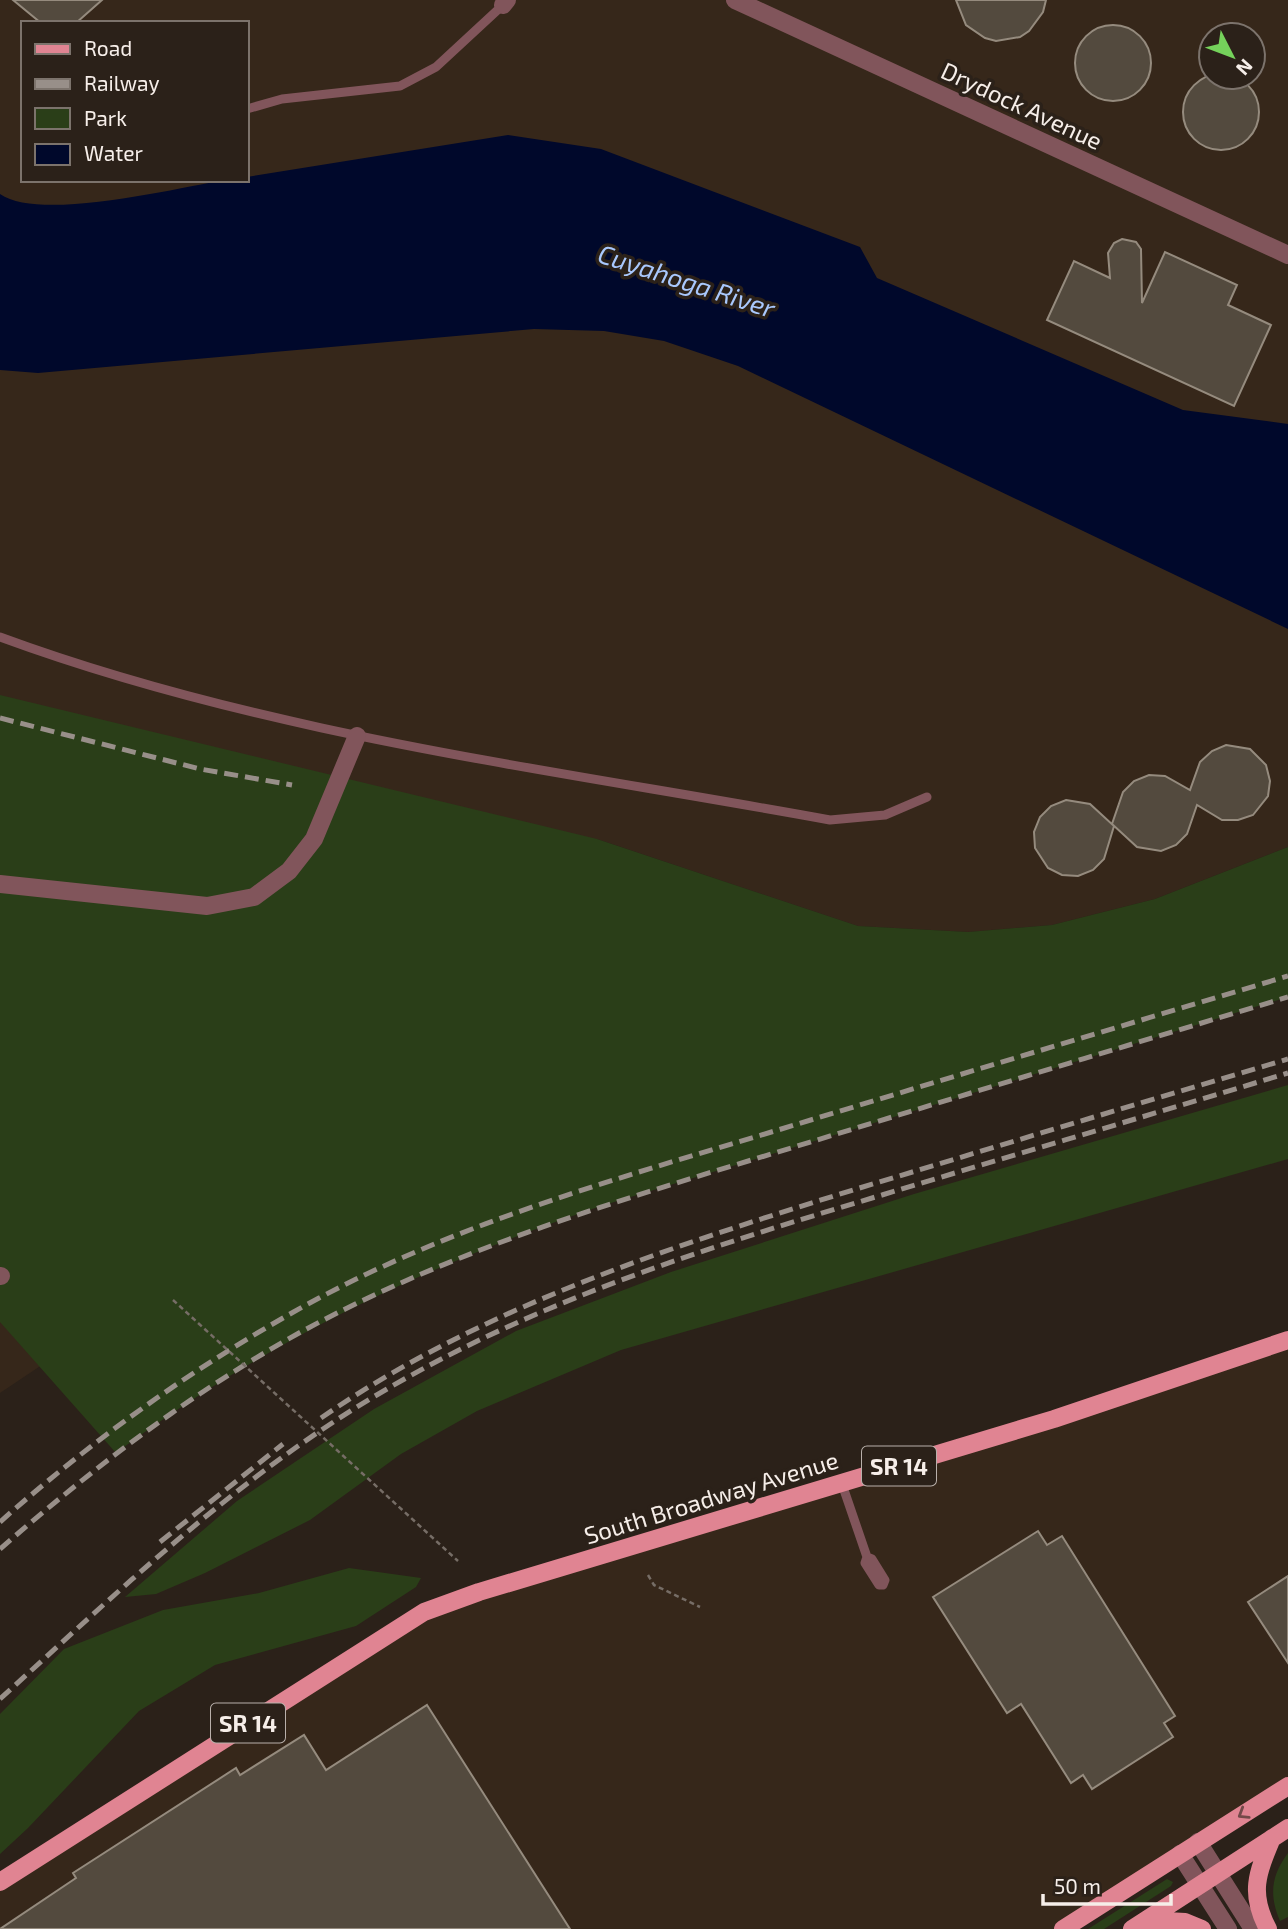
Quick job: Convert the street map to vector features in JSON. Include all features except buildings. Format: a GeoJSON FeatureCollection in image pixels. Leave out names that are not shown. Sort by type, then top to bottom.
{"type":"FeatureCollection","features":[{"type":"Feature","properties":{"kind":"main road","name":"South Broadway Avenue"},"geometry":{"type":"LineString","coordinates":[[0,1882],[397,1627],[452,1601],[1111,1401],[1288,1340]]}},
{"type":"Feature","properties":{"kind":"main road"},"geometry":{"type":"LineString","coordinates":[[1063,1929],[1288,1786]]}},
{"type":"Feature","properties":{"kind":"main road"},"geometry":{"type":"LineString","coordinates":[[1139,1924],[1288,1828]]}},
{"type":"Feature","properties":{"kind":"main road"},"geometry":{"type":"LineString","coordinates":[[1268,1929],[1255,1894],[1259,1872],[1272,1838]]}},
{"type":"Feature","properties":{"kind":"main road"},"geometry":{"type":"LineString","coordinates":[[1139,1924],[1185,1922],[1202,1929]]}},
{"type":"Feature","properties":{"kind":"street","name":"Drydock Avenue"},"geometry":{"type":"LineString","coordinates":[[735,0],[1288,255]]}},
{"type":"Feature","properties":{"kind":"street"},"geometry":{"type":"LineString","coordinates":[[0,884],[207,906],[254,897],[289,871],[314,839],[357,736]]}},
{"type":"Feature","properties":{"kind":"street"},"geometry":{"type":"LineString","coordinates":[[1198,1842],[1253,1929]]}},
{"type":"Feature","properties":{"kind":"street"},"geometry":{"type":"LineString","coordinates":[[1180,1854],[1228,1929]]}},
{"type":"Feature","properties":{"kind":"lane"},"geometry":{"type":"LineString","coordinates":[[248,109],[282,99],[400,86],[436,67],[505,2]]}},
{"type":"Feature","properties":{"kind":"lane"},"geometry":{"type":"LineString","coordinates":[[0,637],[151,685],[357,736],[830,820],[885,815],[927,797]]}},
{"type":"Feature","properties":{"kind":"lane"},"geometry":{"type":"LineString","coordinates":[[842,1484],[867,1557]]}},
{"type":"Feature","properties":{"kind":"path"},"geometry":{"type":"LineString","coordinates":[[173,1300],[458,1561]]}},
{"type":"Feature","properties":{"kind":"path"},"geometry":{"type":"LineString","coordinates":[[648,1575],[654,1585],[700,1607]]}},
{"type":"Feature","properties":{"kind":"shaded area"},"geometry":{"type":"Polygon","coordinates":[[[0,0],[1288,0],[1288,847],[1155,899],[1052,925],[968,932],[858,926],[597,839],[339,1166],[0,1393],[0,0]]]}},
{"type":"Feature","properties":{"kind":"shaded area"},"geometry":{"type":"Polygon","coordinates":[[[1288,1340],[1288,1786],[1063,1929],[0,1929],[0,1882],[397,1627],[1288,1340]]]}},
{"type":"Feature","properties":{"kind":"green space"},"geometry":{"type":"Polygon","coordinates":[[[0,695],[597,839],[858,926],[968,932],[1052,925],[1155,899],[1288,847],[1288,997],[601,1206],[536,1229],[410,1281],[289,1341],[173,1413],[116,1453],[0,1322],[0,695]]]}},
{"type":"Feature","properties":{"kind":"green space"},"geometry":{"type":"Polygon","coordinates":[[[1288,1085],[1288,1159],[621,1350],[477,1411],[401,1454],[310,1520],[205,1573],[156,1594],[125,1597],[237,1501],[374,1409],[516,1331],[671,1272],[914,1194],[1288,1085]]]}},
{"type":"Feature","properties":{"kind":"green space"},"geometry":{"type":"Polygon","coordinates":[[[349,1568],[421,1578],[416,1587],[356,1626],[215,1665],[139,1711],[0,1854],[0,1714],[64,1649],[163,1610],[259,1593],[349,1568]]]}},
{"type":"Feature","properties":{"kind":"green space"},"geometry":{"type":"Polygon","coordinates":[[[1288,1853],[1288,1917],[1280,1921],[1273,1894],[1275,1878],[1288,1853]]]}},
{"type":"Feature","properties":{"kind":"green space"},"geometry":{"type":"Polygon","coordinates":[[[1167,1879],[1173,1882],[1171,1886],[1104,1929],[1088,1929],[1167,1879]]]}},
{"type":"Feature","properties":{"kind":"water","name":"Cuyahoga River"},"geometry":{"type":"Polygon","coordinates":[[[508,135],[601,149],[860,247],[877,278],[1183,410],[1288,424],[1288,629],[738,366],[664,341],[604,331],[534,329],[38,373],[0,370],[0,194],[19,202],[76,204],[109,201],[214,182],[248,182],[248,177],[508,135]]]}},
{"type":"Feature","properties":{"kind":"railway"},"geometry":{"type":"LineString","coordinates":[[0,718],[200,769],[292,785]]}},
{"type":"Feature","properties":{"kind":"railway"},"geometry":{"type":"LineString","coordinates":[[0,1522],[75,1459],[193,1373],[319,1298],[430,1246],[487,1223],[602,1184],[1288,976]]}},
{"type":"Feature","properties":{"kind":"railway"},"geometry":{"type":"LineString","coordinates":[[0,1549],[107,1461],[181,1406],[299,1333],[418,1275],[540,1228],[665,1186],[1288,997]]}},
{"type":"Feature","properties":{"kind":"railway"},"geometry":{"type":"LineString","coordinates":[[321,1418],[382,1379],[446,1344],[511,1312],[645,1258],[853,1190],[1288,1059]]}},
{"type":"Feature","properties":{"kind":"railway"},"geometry":{"type":"LineString","coordinates":[[0,1699],[138,1574],[233,1494],[283,1457],[387,1389],[505,1328],[628,1277],[755,1234],[1288,1073]]}},
{"type":"Feature","properties":{"kind":"railway"},"geometry":{"type":"LineString","coordinates":[[160,1542],[283,1444]]}}]}
